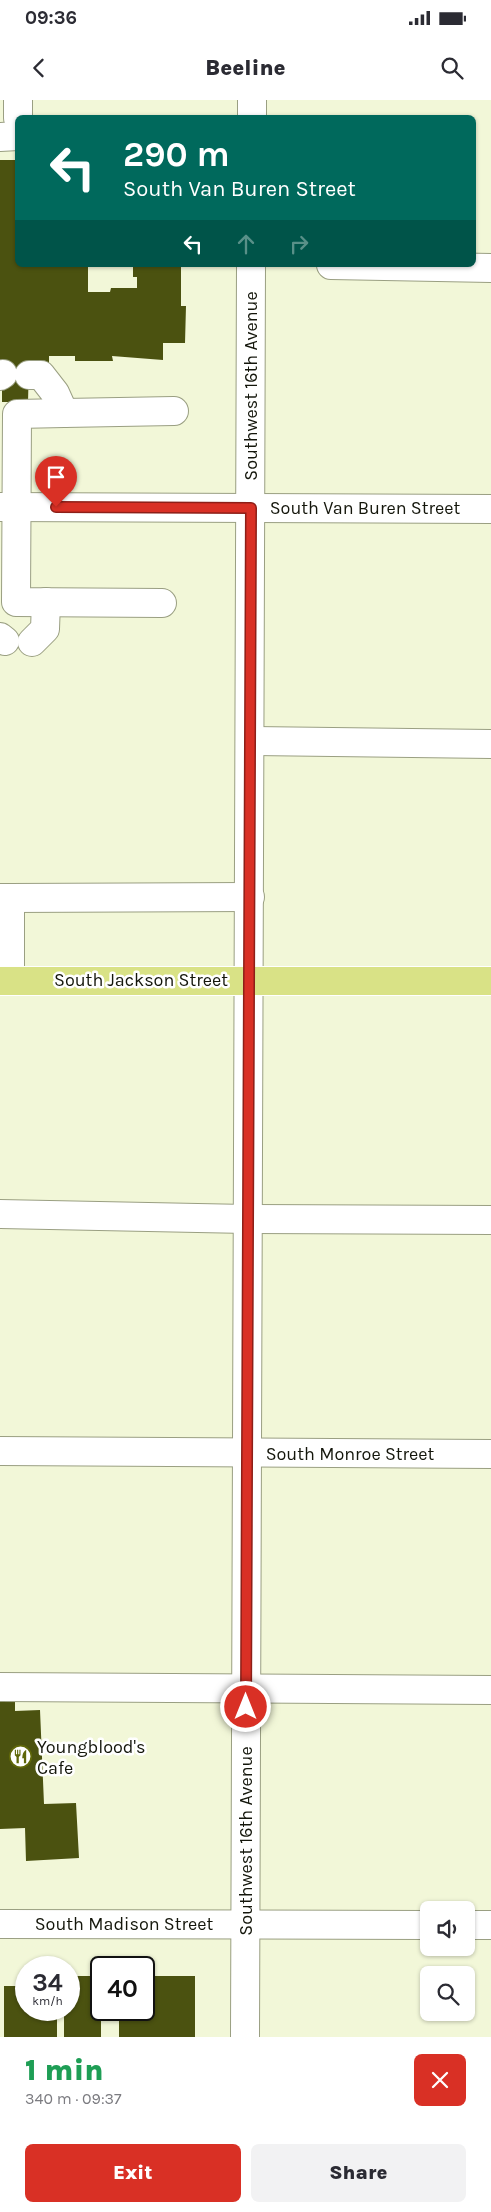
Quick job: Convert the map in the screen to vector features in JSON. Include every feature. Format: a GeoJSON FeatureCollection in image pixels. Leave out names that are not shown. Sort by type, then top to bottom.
{"type":"FeatureCollection","features":[{"type":"Feature","properties":{"kind":"main road","name":"South Jackson Street"},"geometry":{"type":"LineString","coordinates":[[5,981],[491,981]]}},
{"type":"Feature","properties":{"kind":"street"},"geometry":{"type":"LineString","coordinates":[[18,100],[18,115]]}},
{"type":"Feature","properties":{"kind":"street"},"geometry":{"type":"LineString","coordinates":[[252,100],[252,115]]}},
{"type":"Feature","properties":{"kind":"street"},"geometry":{"type":"LineString","coordinates":[[0,136],[15,136]]}},
{"type":"Feature","properties":{"kind":"street","name":"Southwest 16th Avenue"},"geometry":{"type":"LineString","coordinates":[[245,2037],[247,1219],[251,741],[251,267]]}},
{"type":"Feature","properties":{"kind":"street"},"geometry":{"type":"LineString","coordinates":[[438,267],[491,268]]}},
{"type":"Feature","properties":{"kind":"street"},"geometry":{"type":"LineString","coordinates":[[10,375],[41,375],[56,393],[64,413]]}},
{"type":"Feature","properties":{"kind":"street"},"geometry":{"type":"LineString","coordinates":[[162,603],[8,602],[9,414],[174,411]]}},
{"type":"Feature","properties":{"kind":"street","name":"South Van Buren Street"},"geometry":{"type":"LineString","coordinates":[[9,507],[491,508]]}},
{"type":"Feature","properties":{"kind":"street"},"geometry":{"type":"LineString","coordinates":[[32,642],[45,629],[46,602]]}},
{"type":"Feature","properties":{"kind":"street"},"geometry":{"type":"LineString","coordinates":[[251,741],[491,744]]}},
{"type":"Feature","properties":{"kind":"street"},"geometry":{"type":"LineString","coordinates":[[5,981],[5,898],[250,897]]}},
{"type":"Feature","properties":{"kind":"street"},"geometry":{"type":"LineString","coordinates":[[0,1214],[247,1219],[491,1220]]}},
{"type":"Feature","properties":{"kind":"street","name":"South Monroe Street"},"geometry":{"type":"LineString","coordinates":[[0,1451],[491,1454]]}},
{"type":"Feature","properties":{"kind":"street"},"geometry":{"type":"LineString","coordinates":[[0,1687],[246,1687],[491,1690]]}},
{"type":"Feature","properties":{"kind":"street","name":"South Madison Street"},"geometry":{"type":"LineString","coordinates":[[0,1924],[420,1925]]}},
{"type":"Feature","properties":{"kind":"street"},"geometry":{"type":"LineString","coordinates":[[475,1925],[491,1926]]}},
{"type":"Feature","properties":{"kind":"building"},"geometry":{"type":"Polygon","coordinates":[[[0,160],[15,160],[15,267],[88,267],[88,292],[110,292],[111,288],[137,288],[137,277],[133,277],[133,267],[181,267],[181,306],[186,306],[185,343],[163,343],[163,360],[112,356],[113,361],[75,361],[75,356],[49,356],[49,363],[29,363],[28,402],[2,402],[2,365],[0,364],[0,160]]]}},
{"type":"Feature","properties":{"kind":"building","name":"Youngblood's Cafe"},"geometry":{"type":"Polygon","coordinates":[[[0,1700],[15,1700],[15,1711],[40,1710],[44,1804],[76,1803],[79,1858],[26,1861],[25,1828],[0,1829],[0,1700]]]}},
{"type":"Feature","properties":{"kind":"building"},"geometry":{"type":"Polygon","coordinates":[[[80,1976],[90,1976],[90,2021],[101,2021],[101,2037],[64,2037],[64,2021],[80,2021],[80,1976]]]}},
{"type":"Feature","properties":{"kind":"building"},"geometry":{"type":"Polygon","coordinates":[[[155,1976],[195,1976],[195,2037],[119,2037],[119,2021],[155,2021],[155,1976]]]}},
{"type":"Feature","properties":{"kind":"building"},"geometry":{"type":"Polygon","coordinates":[[[4,1986],[15,1986],[15,2021],[57,2021],[57,2037],[4,2037],[4,1986]]]}},
{"type":"Feature","properties":{"kind":"place","name":"Youngblood's Cafe"},"geometry":{"type":"Point","coordinates":[21,1757]}},
{"type":"Feature","properties":{"kind":"route"},"geometry":{"type":"LineString","coordinates":[[56,507],[251,508],[246,1707]]}}]}
